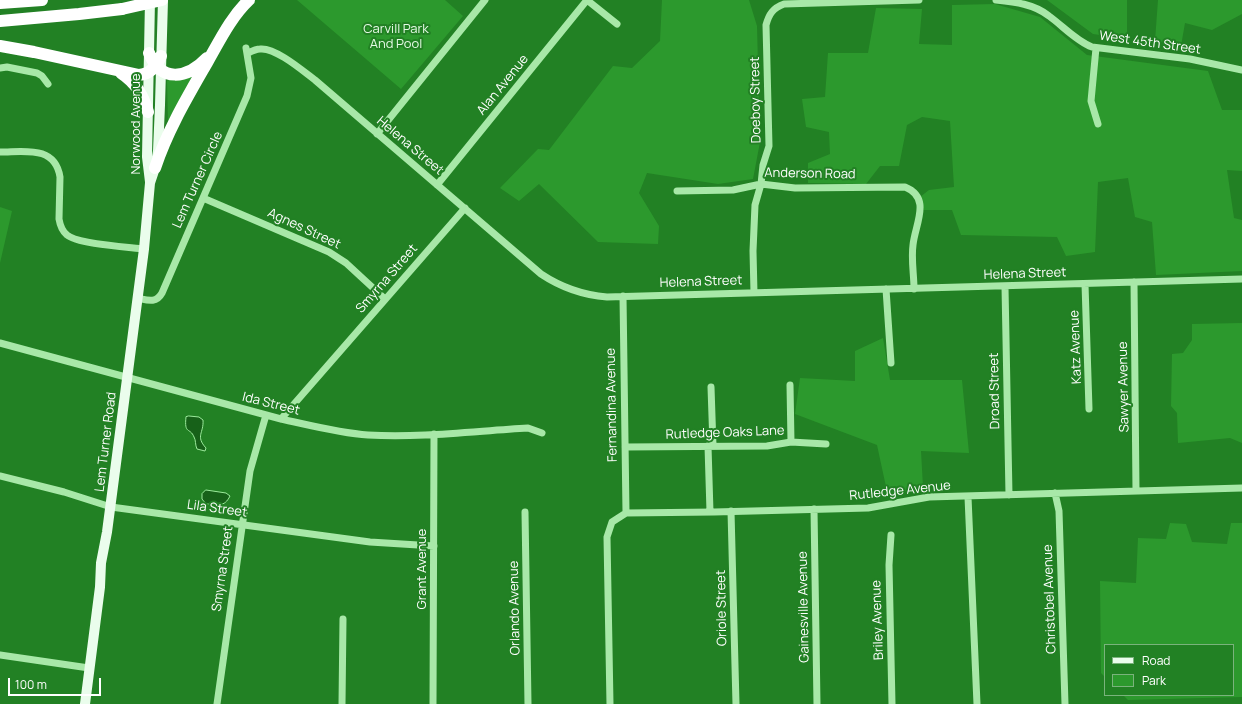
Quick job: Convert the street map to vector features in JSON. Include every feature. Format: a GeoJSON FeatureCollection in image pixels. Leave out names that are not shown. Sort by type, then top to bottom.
{"type":"FeatureCollection","features":[{"type":"Feature","properties":{"kind":"highway"},"geometry":{"type":"LineString","coordinates":[[0,3],[42,0]]}},
{"type":"Feature","properties":{"kind":"highway"},"geometry":{"type":"LineString","coordinates":[[0,21],[122,9],[162,0]]}},
{"type":"Feature","properties":{"kind":"highway"},"geometry":{"type":"LineString","coordinates":[[156,168],[168,132],[232,20],[248,0]]}},
{"type":"Feature","properties":{"kind":"highway"},"geometry":{"type":"LineString","coordinates":[[0,46],[139,75],[144,75],[157,66]]}},
{"type":"Feature","properties":{"kind":"highway"},"geometry":{"type":"LineString","coordinates":[[149,53],[157,66],[166,73],[173,74],[186,72],[199,66],[215,50]]}},
{"type":"Feature","properties":{"kind":"highway"},"geometry":{"type":"LineString","coordinates":[[116,70],[128,77],[139,89],[148,112]]}},
{"type":"Feature","properties":{"kind":"main road"},"geometry":{"type":"LineString","coordinates":[[149,53],[150,0]]}},
{"type":"Feature","properties":{"kind":"main road","name":"Norwood Avenue"},"geometry":{"type":"LineString","coordinates":[[150,183],[156,168],[159,128],[157,66],[162,0]]}},
{"type":"Feature","properties":{"kind":"main road","name":"Norwood Avenue"},"geometry":{"type":"LineString","coordinates":[[150,183],[147,157],[148,112],[157,66]]}},
{"type":"Feature","properties":{"kind":"main road","name":"Lem Turner Road"},"geometry":{"type":"LineString","coordinates":[[85,704],[100,587],[101,563],[111,507],[144,249],[150,183]]}},
{"type":"Feature","properties":{"kind":"street"},"geometry":{"type":"LineString","coordinates":[[377,134],[485,0]]}},
{"type":"Feature","properties":{"kind":"street"},"geometry":{"type":"LineString","coordinates":[[587,0],[618,24]]}},
{"type":"Feature","properties":{"kind":"street","name":"Alan Avenue"},"geometry":{"type":"LineString","coordinates":[[437,185],[587,0]]}},
{"type":"Feature","properties":{"kind":"street"},"geometry":{"type":"LineString","coordinates":[[881,0],[919,0]]}},
{"type":"Feature","properties":{"kind":"street","name":"Doeboy Street"},"geometry":{"type":"LineString","coordinates":[[754,293],[753,251],[755,205],[761,184],[763,165],[769,146],[766,25],[768,18],[772,10],[777,6],[784,4],[881,0]]}},
{"type":"Feature","properties":{"kind":"street","name":"West 45th Street"},"geometry":{"type":"LineString","coordinates":[[996,0],[1017,2],[1040,10],[1086,45],[1096,48],[1190,59],[1242,70]]}},
{"type":"Feature","properties":{"kind":"street"},"geometry":{"type":"LineString","coordinates":[[1096,48],[1091,101],[1098,124]]}},
{"type":"Feature","properties":{"kind":"street","name":"Helena Street"},"geometry":{"type":"LineString","coordinates":[[247,50],[266,49],[294,64],[315,80],[541,274],[568,290],[582,294],[603,297],[1005,287],[1242,279]]}},
{"type":"Feature","properties":{"kind":"street","name":"Lem Turner Circle"},"geometry":{"type":"LineString","coordinates":[[137,298],[153,301],[160,297],[248,96],[251,78],[247,50]]}},
{"type":"Feature","properties":{"kind":"street"},"geometry":{"type":"LineString","coordinates":[[0,68],[7,67],[38,74],[42,76],[48,84]]}},
{"type":"Feature","properties":{"kind":"street"},"geometry":{"type":"LineString","coordinates":[[0,152],[37,152],[48,156],[53,160],[59,170],[60,177],[60,225],[67,235],[79,241],[144,249]]}},
{"type":"Feature","properties":{"kind":"street","name":"Anderson Road"},"geometry":{"type":"LineString","coordinates":[[677,191],[733,190],[761,184],[795,188],[905,186],[917,194],[920,207],[918,226],[912,245],[914,289]]}},
{"type":"Feature","properties":{"kind":"street","name":"Agnes Street"},"geometry":{"type":"LineString","coordinates":[[203,198],[329,252],[346,264],[385,299]]}},
{"type":"Feature","properties":{"kind":"street","name":"Smyrna Street"},"geometry":{"type":"LineString","coordinates":[[281,420],[465,208]]}},
{"type":"Feature","properties":{"kind":"street","name":"Sawyer Avenue"},"geometry":{"type":"LineString","coordinates":[[1134,282],[1136,491]]}},
{"type":"Feature","properties":{"kind":"street","name":"Katz Avenue"},"geometry":{"type":"LineString","coordinates":[[1085,284],[1090,409]]}},
{"type":"Feature","properties":{"kind":"street","name":"Droad Street"},"geometry":{"type":"LineString","coordinates":[[1005,287],[1009,495]]}},
{"type":"Feature","properties":{"kind":"street"},"geometry":{"type":"LineString","coordinates":[[886,289],[891,363]]}},
{"type":"Feature","properties":{"kind":"street","name":"Fernandina Avenue"},"geometry":{"type":"LineString","coordinates":[[623,296],[626,513]]}},
{"type":"Feature","properties":{"kind":"street","name":"Ida Street"},"geometry":{"type":"LineString","coordinates":[[0,343],[281,420],[366,435],[398,436],[528,428],[542,433]]}},
{"type":"Feature","properties":{"kind":"street"},"geometry":{"type":"LineString","coordinates":[[790,385],[791,442]]}},
{"type":"Feature","properties":{"kind":"street"},"geometry":{"type":"LineString","coordinates":[[710,512],[711,386]]}},
{"type":"Feature","properties":{"kind":"street","name":"Smyrna Street"},"geometry":{"type":"LineString","coordinates":[[217,704],[250,471],[266,415]]}},
{"type":"Feature","properties":{"kind":"street","name":"Grant Avenue"},"geometry":{"type":"LineString","coordinates":[[433,704],[434,434]]}},
{"type":"Feature","properties":{"kind":"street","name":"Rutledge Oaks Lane"},"geometry":{"type":"LineString","coordinates":[[625,447],[768,446],[791,442],[826,444]]}},
{"type":"Feature","properties":{"kind":"street","name":"Lila Street"},"geometry":{"type":"LineString","coordinates":[[0,476],[64,492],[111,507],[370,542],[434,546]]}},
{"type":"Feature","properties":{"kind":"street","name":"Rutledge Avenue"},"geometry":{"type":"LineString","coordinates":[[626,513],[710,512],[878,506],[929,497],[1242,488]]}},
{"type":"Feature","properties":{"kind":"street","name":"Christobel Avenue"},"geometry":{"type":"LineString","coordinates":[[1055,493],[1059,511],[1066,704]]}},
{"type":"Feature","properties":{"kind":"street"},"geometry":{"type":"LineString","coordinates":[[968,497],[977,704]]}},
{"type":"Feature","properties":{"kind":"street","name":"Gainesville Avenue"},"geometry":{"type":"LineString","coordinates":[[814,509],[817,704]]}},
{"type":"Feature","properties":{"kind":"street","name":"Oriole Street"},"geometry":{"type":"LineString","coordinates":[[731,511],[736,704]]}},
{"type":"Feature","properties":{"kind":"street","name":"Orlando Avenue"},"geometry":{"type":"LineString","coordinates":[[525,512],[528,704]]}},
{"type":"Feature","properties":{"kind":"street"},"geometry":{"type":"LineString","coordinates":[[610,704],[607,537],[612,522],[626,513]]}},
{"type":"Feature","properties":{"kind":"street","name":"Briley Avenue"},"geometry":{"type":"LineString","coordinates":[[891,535],[889,565],[892,704]]}},
{"type":"Feature","properties":{"kind":"street"},"geometry":{"type":"LineString","coordinates":[[342,704],[343,619]]}},
{"type":"Feature","properties":{"kind":"street"},"geometry":{"type":"LineString","coordinates":[[0,655],[89,668]]}},
{"type":"Feature","properties":{"kind":"green space","name":"Carvill Park And Pool"},"geometry":{"type":"Polygon","coordinates":[[[297,0],[445,0],[463,16],[401,89],[297,0]]]}},
{"type":"Feature","properties":{"kind":"green space"},"geometry":{"type":"Polygon","coordinates":[[[662,0],[749,0],[757,26],[760,142],[753,179],[718,184],[647,173],[639,193],[659,226],[658,244],[598,242],[539,184],[519,201],[500,188],[538,149],[549,150],[613,66],[632,68],[660,41],[662,0]]]}},
{"type":"Feature","properties":{"kind":"green space"},"geometry":{"type":"Polygon","coordinates":[[[1047,0],[1127,0],[1127,39],[1093,34],[1047,0]]]}},
{"type":"Feature","properties":{"kind":"green space"},"geometry":{"type":"Polygon","coordinates":[[[1158,0],[1242,0],[1242,14],[1212,30],[1185,23],[1181,46],[1155,41],[1158,0]]]}},
{"type":"Feature","properties":{"kind":"green space"},"geometry":{"type":"Polygon","coordinates":[[[995,4],[1040,17],[1087,55],[1208,71],[1222,110],[1242,110],[1242,171],[1227,170],[1234,218],[1242,220],[1242,271],[1156,275],[1152,222],[1135,217],[1128,178],[1098,182],[1095,252],[1066,256],[1057,237],[961,235],[952,210],[921,210],[920,197],[929,190],[954,187],[950,121],[922,117],[907,125],[899,166],[880,166],[866,184],[808,183],[808,163],[830,154],[829,132],[806,127],[802,99],[825,97],[828,53],[868,53],[876,8],[922,9],[919,44],[952,45],[952,5],[995,4]]]}},
{"type":"Feature","properties":{"kind":"green space"},"geometry":{"type":"Polygon","coordinates":[[[195,72],[168,122],[167,78],[195,72]]]}},
{"type":"Feature","properties":{"kind":"green space"},"geometry":{"type":"Polygon","coordinates":[[[0,207],[12,211],[0,263],[0,207]]]}},
{"type":"Feature","properties":{"kind":"green space"},"geometry":{"type":"Polygon","coordinates":[[[1242,323],[1242,443],[1230,438],[1178,443],[1177,413],[1171,406],[1172,354],[1183,353],[1192,340],[1192,324],[1242,323]]]}},
{"type":"Feature","properties":{"kind":"green space"},"geometry":{"type":"Polygon","coordinates":[[[883,338],[890,380],[962,380],[969,453],[921,451],[923,487],[888,496],[877,445],[795,414],[800,378],[855,381],[855,351],[883,338]]]}},
{"type":"Feature","properties":{"kind":"green space"},"geometry":{"type":"Polygon","coordinates":[[[1170,523],[1186,524],[1192,542],[1227,544],[1231,523],[1242,523],[1242,697],[1128,700],[1124,696],[1234,696],[1234,644],[1104,644],[1104,676],[1101,673],[1100,581],[1136,583],[1138,538],[1166,539],[1170,523]]]}},
{"type":"Feature","properties":{"kind":"shaded area"},"geometry":{"type":"Polygon","coordinates":[[[186,417],[199,417],[203,420],[200,437],[206,448],[205,451],[197,449],[195,438],[187,429],[186,417]]]}},
{"type":"Feature","properties":{"kind":"shaded area"},"geometry":{"type":"Polygon","coordinates":[[[206,490],[226,493],[230,496],[223,504],[206,504],[202,499],[202,494],[206,490]]]}}]}
